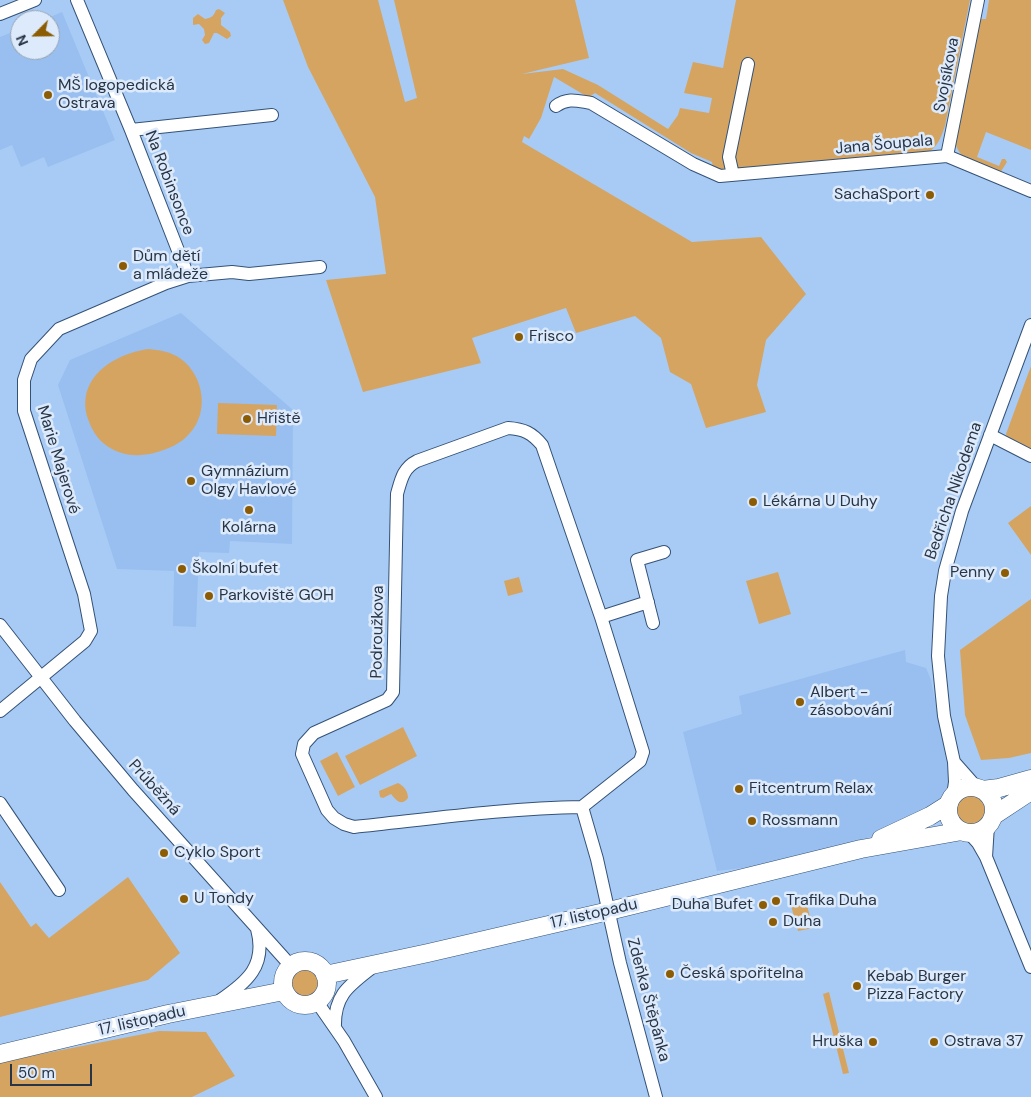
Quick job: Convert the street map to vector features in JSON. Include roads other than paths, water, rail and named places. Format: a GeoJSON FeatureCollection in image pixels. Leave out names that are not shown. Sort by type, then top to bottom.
{"type":"FeatureCollection","features":[{"type":"Feature","properties":{"kind":"main road"},"geometry":{"type":"LineString","coordinates":[[1031,780],[998,788],[963,789],[951,800],[948,811],[956,827],[966,832],[979,832],[1031,792]]}},
{"type":"Feature","properties":{"kind":"main road"},"geometry":{"type":"LineString","coordinates":[[980,789],[989,796],[993,804],[991,821]]}},
{"type":"Feature","properties":{"kind":"main road","name":"17. listopadu"},"geometry":{"type":"LineString","coordinates":[[861,849],[930,816],[951,800]]}},
{"type":"Feature","properties":{"kind":"main road","name":"17. listopadu"},"geometry":{"type":"LineString","coordinates":[[325,975],[609,911],[861,849],[966,832]]}},
{"type":"Feature","properties":{"kind":"main road"},"geometry":{"type":"LineString","coordinates":[[303,961],[310,962],[322,969],[325,975],[327,987],[325,993],[317,1002],[311,1005],[298,1005],[287,997],[284,991],[283,978],[291,966],[303,961]]}},
{"type":"Feature","properties":{"kind":"main road","name":"17. listopadu"},"geometry":{"type":"LineString","coordinates":[[0,1054],[168,1014],[284,991]]}},
{"type":"Feature","properties":{"kind":"street"},"geometry":{"type":"LineString","coordinates":[[0,14],[35,0]]}},
{"type":"Feature","properties":{"kind":"street","name":"Na Robinsonce"},"geometry":{"type":"LineString","coordinates":[[77,0],[131,130],[188,276]]}},
{"type":"Feature","properties":{"kind":"street","name":"Svojsíkova"},"geometry":{"type":"LineString","coordinates":[[947,156],[978,0]]}},
{"type":"Feature","properties":{"kind":"street"},"geometry":{"type":"LineString","coordinates":[[733,175],[729,158],[748,64]]}},
{"type":"Feature","properties":{"kind":"street","name":"Jana Šoupala"},"geometry":{"type":"LineString","coordinates":[[556,106],[563,101],[573,100],[591,104],[693,164],[720,176],[947,156],[1031,191]]}},
{"type":"Feature","properties":{"kind":"street","name":"Na Robinsonce"},"geometry":{"type":"LineString","coordinates":[[131,130],[272,115]]}},
{"type":"Feature","properties":{"kind":"street","name":"Marie Majerové"},"geometry":{"type":"LineString","coordinates":[[40,677],[85,641],[91,631],[84,594],[24,411],[24,380],[31,359],[59,329],[188,276],[232,272],[249,274],[320,267]]}},
{"type":"Feature","properties":{"kind":"street","name":"Bedřicha Nikodema"},"geometry":{"type":"LineString","coordinates":[[951,800],[955,782],[954,762],[944,716],[938,656],[942,584],[955,532],[1031,325]]}},
{"type":"Feature","properties":{"kind":"street","name":"Podroužkova"},"geometry":{"type":"LineString","coordinates":[[508,428],[524,429],[535,436],[542,445],[601,617],[644,752],[640,761],[582,807],[548,807],[475,813],[354,827],[334,818],[327,810],[302,754],[304,744],[314,733],[386,700],[393,692],[397,494],[402,476],[407,468],[417,461],[508,428]]}},
{"type":"Feature","properties":{"kind":"street"},"geometry":{"type":"LineString","coordinates":[[990,435],[1031,456]]}},
{"type":"Feature","properties":{"kind":"street"},"geometry":{"type":"LineString","coordinates":[[653,623],[637,560],[664,552]]}},
{"type":"Feature","properties":{"kind":"street"},"geometry":{"type":"LineString","coordinates":[[601,617],[648,602]]}},
{"type":"Feature","properties":{"kind":"street","name":"Průběžná"},"geometry":{"type":"LineString","coordinates":[[0,625],[75,721],[291,966]]}},
{"type":"Feature","properties":{"kind":"street"},"geometry":{"type":"LineString","coordinates":[[0,711],[40,677]]}},
{"type":"Feature","properties":{"kind":"street","name":"Bedřicha Nikodema"},"geometry":{"type":"LineString","coordinates":[[954,762],[980,789]]}},
{"type":"Feature","properties":{"kind":"street"},"geometry":{"type":"LineString","coordinates":[[0,804],[59,890]]}},
{"type":"Feature","properties":{"kind":"street"},"geometry":{"type":"LineString","coordinates":[[582,807],[599,866],[609,911]]}},
{"type":"Feature","properties":{"kind":"street"},"geometry":{"type":"LineString","coordinates":[[986,857],[991,821]]}},
{"type":"Feature","properties":{"kind":"street"},"geometry":{"type":"LineString","coordinates":[[966,832],[978,843],[986,857],[1031,967]]}},
{"type":"Feature","properties":{"kind":"street","name":"Zdeňka Štěpánka"},"geometry":{"type":"LineString","coordinates":[[609,911],[620,963],[656,1097]]}},
{"type":"Feature","properties":{"kind":"street"},"geometry":{"type":"LineString","coordinates":[[212,1006],[238,989],[251,975],[260,956],[256,926]]}},
{"type":"Feature","properties":{"kind":"street"},"geometry":{"type":"LineString","coordinates":[[335,1027],[336,1010],[344,991],[376,964]]}},
{"type":"Feature","properties":{"kind":"street"},"geometry":{"type":"LineString","coordinates":[[317,1002],[335,1027],[376,1097]]}},
{"type":"Feature","properties":{"kind":"place","name":"MŠ logopedická Ostrava"},"geometry":{"type":"Point","coordinates":[48,95]}},
{"type":"Feature","properties":{"kind":"place","name":"SachaSport"},"geometry":{"type":"Point","coordinates":[930,195]}},
{"type":"Feature","properties":{"kind":"place","name":"Dům dětí a mládeže"},"geometry":{"type":"Point","coordinates":[123,266]}},
{"type":"Feature","properties":{"kind":"place","name":"Frisco"},"geometry":{"type":"Point","coordinates":[519,337]}},
{"type":"Feature","properties":{"kind":"place","name":"Hřiště"},"geometry":{"type":"Point","coordinates":[247,419]}},
{"type":"Feature","properties":{"kind":"place","name":"Gymnázium Olgy Havlové"},"geometry":{"type":"Point","coordinates":[191,481]}},
{"type":"Feature","properties":{"kind":"place","name":"Lékárna U Duhy"},"geometry":{"type":"Point","coordinates":[753,502]}},
{"type":"Feature","properties":{"kind":"place","name":"Kolárna"},"geometry":{"type":"Point","coordinates":[249,510]}},
{"type":"Feature","properties":{"kind":"place","name":"Školní bufet"},"geometry":{"type":"Point","coordinates":[182,569]}},
{"type":"Feature","properties":{"kind":"place","name":"Penny"},"geometry":{"type":"Point","coordinates":[1005,573]}},
{"type":"Feature","properties":{"kind":"place","name":"Parkoviště GOH"},"geometry":{"type":"Point","coordinates":[209,596]}},
{"type":"Feature","properties":{"kind":"place","name":"Albert - zásobování"},"geometry":{"type":"Point","coordinates":[800,702]}},
{"type":"Feature","properties":{"kind":"place","name":"Fitcentrum Relax"},"geometry":{"type":"Point","coordinates":[739,789]}},
{"type":"Feature","properties":{"kind":"place","name":"Rossmann"},"geometry":{"type":"Point","coordinates":[752,821]}},
{"type":"Feature","properties":{"kind":"place","name":"Cyklo Sport"},"geometry":{"type":"Point","coordinates":[164,853]}},
{"type":"Feature","properties":{"kind":"place","name":"U Tondy"},"geometry":{"type":"Point","coordinates":[184,899]}},
{"type":"Feature","properties":{"kind":"place","name":"Trafika Duha"},"geometry":{"type":"Point","coordinates":[776,901]}},
{"type":"Feature","properties":{"kind":"place","name":"Duha Bufet"},"geometry":{"type":"Point","coordinates":[763,905]}},
{"type":"Feature","properties":{"kind":"place","name":"Duha"},"geometry":{"type":"Point","coordinates":[773,922]}},
{"type":"Feature","properties":{"kind":"place","name":"Česká spořitelna"},"geometry":{"type":"Point","coordinates":[670,974]}},
{"type":"Feature","properties":{"kind":"place","name":"Kebab Burger Pizza Factory"},"geometry":{"type":"Point","coordinates":[857,986]}},
{"type":"Feature","properties":{"kind":"place","name":"Hruška"},"geometry":{"type":"Point","coordinates":[873,1042]}},
{"type":"Feature","properties":{"kind":"place","name":"Ostrava 37"},"geometry":{"type":"Point","coordinates":[934,1042]}}]}
